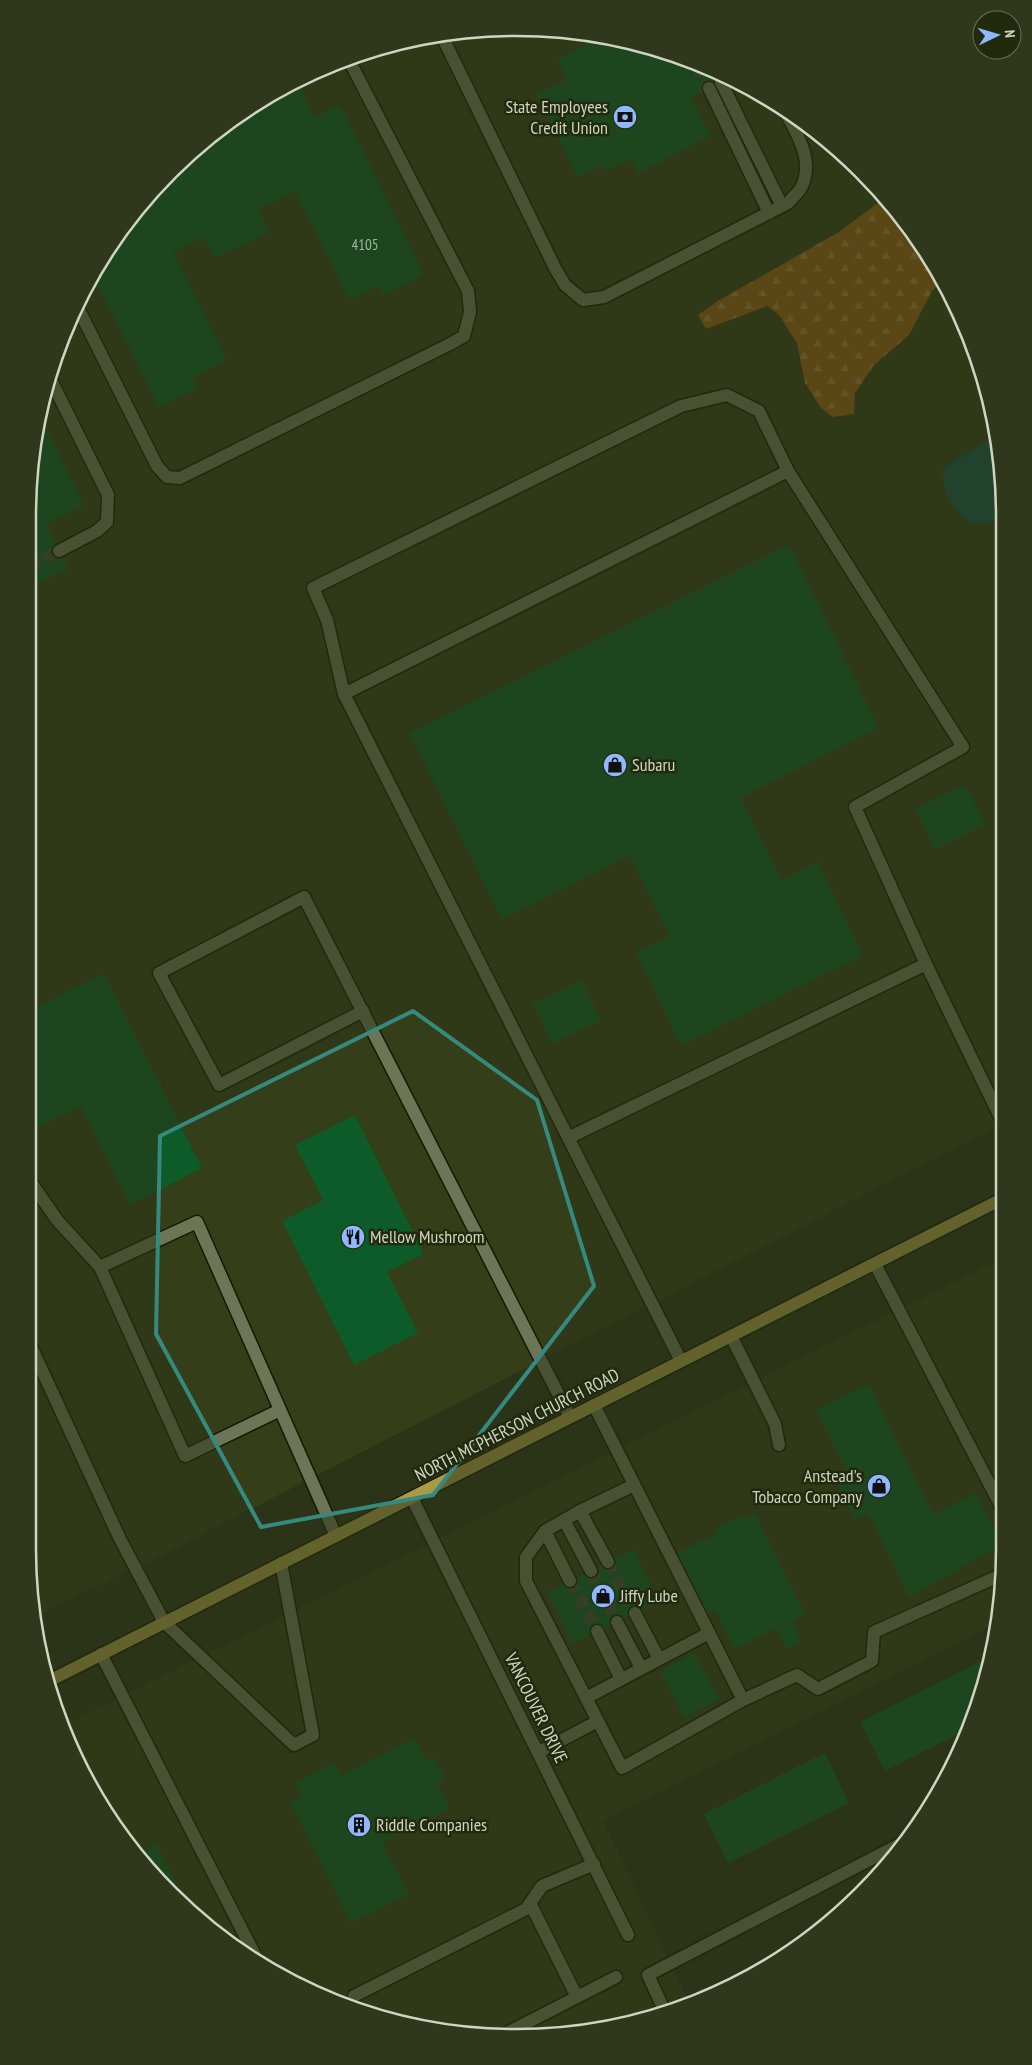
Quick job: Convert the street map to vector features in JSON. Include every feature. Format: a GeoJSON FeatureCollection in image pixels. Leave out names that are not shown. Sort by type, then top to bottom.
{"type":"FeatureCollection","features":[{"type":"Feature","properties":{"kind":"main road","name":"NORTH MCPHERSON CHURCH ROAD"},"geometry":{"type":"LineString","coordinates":[[55,1678],[996,1202]]}},
{"type":"Feature","properties":{"kind":"street"},"geometry":{"type":"LineString","coordinates":[[445,41],[555,268],[565,286],[583,300],[604,298],[788,203],[801,188],[806,167],[804,149],[791,123]]}},
{"type":"Feature","properties":{"kind":"street"},"geometry":{"type":"LineString","coordinates":[[81,314],[157,466],[167,477],[180,478],[464,336],[470,312],[468,291],[352,66]]}},
{"type":"Feature","properties":{"kind":"street"},"geometry":{"type":"LineString","coordinates":[[721,83],[782,206]]}},
{"type":"Feature","properties":{"kind":"street"},"geometry":{"type":"LineString","coordinates":[[709,88],[769,213]]}},
{"type":"Feature","properties":{"kind":"street"},"geometry":{"type":"LineString","coordinates":[[55,386],[108,494],[107,522],[97,531],[59,551]]}},
{"type":"Feature","properties":{"kind":"street"},"geometry":{"type":"LineString","coordinates":[[681,1361],[344,694],[327,620],[313,588],[672,410],[727,395],[759,411],[788,471],[963,747],[855,807],[926,964],[996,1109]]}},
{"type":"Feature","properties":{"kind":"street"},"geometry":{"type":"LineString","coordinates":[[344,694],[788,471]]}},
{"type":"Feature","properties":{"kind":"street"},"geometry":{"type":"LineString","coordinates":[[363,1011],[219,1085],[159,972],[304,897],[363,1011],[570,1417]]}},
{"type":"Feature","properties":{"kind":"street"},"geometry":{"type":"LineString","coordinates":[[568,1138],[926,964]]}},
{"type":"Feature","properties":{"kind":"street"},"geometry":{"type":"LineString","coordinates":[[36,1190],[57,1220],[100,1267],[185,1456],[280,1410]]}},
{"type":"Feature","properties":{"kind":"street"},"geometry":{"type":"LineString","coordinates":[[100,1267],[197,1222],[336,1536]]}},
{"type":"Feature","properties":{"kind":"street"},"geometry":{"type":"LineString","coordinates":[[876,1264],[996,1496]]}},
{"type":"Feature","properties":{"kind":"street"},"geometry":{"type":"LineString","coordinates":[[731,1336],[776,1424],[779,1445]]}},
{"type":"Feature","properties":{"kind":"street"},"geometry":{"type":"LineString","coordinates":[[36,1357],[120,1539],[164,1622],[294,1745],[313,1735],[281,1563]]}},
{"type":"Feature","properties":{"kind":"street"},"geometry":{"type":"LineString","coordinates":[[594,1405],[743,1700]]}},
{"type":"Feature","properties":{"kind":"street"},"geometry":{"type":"LineString","coordinates":[[634,1485],[580,1510],[545,1531],[526,1558],[526,1581],[622,1768],[743,1700],[797,1675],[818,1689],[872,1661],[874,1632],[995,1578]]}},
{"type":"Feature","properties":{"kind":"street","name":"VANCOUVER DRIVE"},"geometry":{"type":"LineString","coordinates":[[412,1498],[539,1752],[628,1936]]}},
{"type":"Feature","properties":{"kind":"street"},"geometry":{"type":"LineString","coordinates":[[580,1510],[608,1562]]}},
{"type":"Feature","properties":{"kind":"street"},"geometry":{"type":"LineString","coordinates":[[564,1520],[591,1571]]}},
{"type":"Feature","properties":{"kind":"street"},"geometry":{"type":"LineString","coordinates":[[545,1531],[570,1581]]}},
{"type":"Feature","properties":{"kind":"street"},"geometry":{"type":"LineString","coordinates":[[635,1613],[659,1659]]}},
{"type":"Feature","properties":{"kind":"street"},"geometry":{"type":"LineString","coordinates":[[617,1622],[641,1668]]}},
{"type":"Feature","properties":{"kind":"street"},"geometry":{"type":"LineString","coordinates":[[596,1631],[621,1679]]}},
{"type":"Feature","properties":{"kind":"street"},"geometry":{"type":"LineString","coordinates":[[586,1698],[709,1633]]}},
{"type":"Feature","properties":{"kind":"street"},"geometry":{"type":"LineString","coordinates":[[101,1654],[252,1950]]}},
{"type":"Feature","properties":{"kind":"street"},"geometry":{"type":"LineString","coordinates":[[539,1752],[598,1721]]}},
{"type":"Feature","properties":{"kind":"street"},"geometry":{"type":"LineString","coordinates":[[662,2005],[648,1974],[890,1849]]}},
{"type":"Feature","properties":{"kind":"street"},"geometry":{"type":"LineString","coordinates":[[354,1996],[526,1909],[542,1886],[594,1864]]}},
{"type":"Feature","properties":{"kind":"street"},"geometry":{"type":"LineString","coordinates":[[530,1903],[577,1997]]}},
{"type":"Feature","properties":{"kind":"street"},"geometry":{"type":"LineString","coordinates":[[515,2029],[616,1977]]}},
{"type":"Feature","properties":{"kind":"highlighted area"},"geometry":{"type":"Polygon","coordinates":[[[413,1011],[537,1100],[594,1286],[433,1495],[261,1527],[156,1334],[160,1136],[413,1011]]]}},
{"type":"Feature","properties":{"kind":"shaded area"},"geometry":{"type":"Polygon","coordinates":[[[516,36],[579,40],[610,45],[670,62],[728,86],[783,117],[832,155],[855,177],[897,224],[915,249],[946,304],[970,362],[987,422],[995,485],[996,1127],[173,1549],[40,1614],[36,1549],[36,516],[40,453],[45,422],[62,362],[73,332],[101,276],[117,249],[155,200],[200,155],[224,135],[249,117],[304,86],[332,73],[392,53],[422,45],[485,37],[516,36]]]}},
{"type":"Feature","properties":{"kind":"shaded area"},"geometry":{"type":"Polygon","coordinates":[[[996,1261],[996,1549],[995,1580],[990,1626],[603,1821],[686,1997],[610,2020],[579,2025],[516,2029],[453,2025],[422,2020],[362,2003],[332,1992],[304,1979],[249,1948],[200,1910],[177,1888],[135,1841],[117,1816],[86,1761],[69,1722],[996,1261]]]}},
{"type":"Feature","properties":{"kind":"green space"},"geometry":{"type":"Polygon","coordinates":[[[879,202],[915,249],[937,287],[932,291],[909,335],[874,365],[855,393],[854,414],[833,417],[821,408],[805,383],[797,343],[779,315],[767,306],[706,329],[698,315],[718,301],[839,232],[879,202]]]}},
{"type":"Feature","properties":{"kind":"water"},"geometry":{"type":"Polygon","coordinates":[[[990,440],[995,485],[996,521],[990,523],[970,524],[949,499],[944,485],[943,468],[990,440]]]}},
{"type":"Feature","properties":{"kind":"building","name":"State Employees Credit Union"},"geometry":{"type":"Polygon","coordinates":[[[591,42],[610,45],[670,62],[720,82],[691,97],[711,136],[638,173],[631,159],[605,171],[602,165],[578,177],[537,94],[568,79],[558,59],[591,42]]]}},
{"type":"Feature","properties":{"kind":"building"},"geometry":{"type":"Polygon","coordinates":[[[301,88],[315,117],[340,105],[424,275],[384,295],[379,285],[349,300],[295,191],[258,210],[269,232],[215,258],[204,237],[173,252],[227,360],[192,378],[197,388],[159,407],[97,283],[117,249],[135,224],[177,177],[224,135],[249,117],[301,88]]]}},
{"type":"Feature","properties":{"kind":"building"},"geometry":{"type":"Polygon","coordinates":[[[44,425],[84,506],[46,524],[68,568],[36,584],[37,485],[44,425]]]}},
{"type":"Feature","properties":{"kind":"building","name":"Subaru"},"geometry":{"type":"Polygon","coordinates":[[[789,545],[879,728],[740,798],[781,880],[818,862],[863,956],[681,1046],[636,953],[670,936],[630,856],[502,920],[410,733],[789,545]]]}},
{"type":"Feature","properties":{"kind":"building"},"geometry":{"type":"Polygon","coordinates":[[[965,785],[985,824],[935,849],[915,809],[965,785]]]}},
{"type":"Feature","properties":{"kind":"building"},"geometry":{"type":"Polygon","coordinates":[[[104,973],[202,1168],[130,1205],[81,1107],[36,1129],[36,1007],[104,973]]]}},
{"type":"Feature","properties":{"kind":"building"},"geometry":{"type":"Polygon","coordinates":[[[582,980],[601,1020],[552,1044],[533,1004],[582,980]]]}},
{"type":"Feature","properties":{"kind":"building","name":"Mellow Mushroom"},"geometry":{"type":"Polygon","coordinates":[[[355,1115],[424,1254],[387,1272],[418,1333],[354,1365],[282,1221],[323,1200],[295,1145],[355,1115]]]}},
{"type":"Feature","properties":{"kind":"building","name":"Anstead's Tobacco Company"},"geometry":{"type":"Polygon","coordinates":[[[869,1384],[934,1515],[975,1493],[996,1533],[996,1548],[909,1597],[868,1513],[855,1519],[834,1479],[847,1472],[816,1410],[869,1384]]]}},
{"type":"Feature","properties":{"kind":"building"},"geometry":{"type":"Polygon","coordinates":[[[755,1514],[805,1614],[792,1621],[801,1642],[787,1649],[776,1628],[735,1649],[715,1610],[707,1614],[677,1553],[718,1533],[716,1528],[741,1516],[743,1520],[755,1514]]]}},
{"type":"Feature","properties":{"kind":"building","name":"Jiffy Lube"},"geometry":{"type":"Polygon","coordinates":[[[634,1550],[659,1601],[572,1643],[547,1592],[634,1550]]]}},
{"type":"Feature","properties":{"kind":"building"},"geometry":{"type":"Polygon","coordinates":[[[694,1653],[719,1699],[685,1718],[660,1671],[694,1653]]]}},
{"type":"Feature","properties":{"kind":"building"},"geometry":{"type":"Polygon","coordinates":[[[981,1661],[982,1663],[959,1734],[885,1771],[860,1722],[981,1661]]]}},
{"type":"Feature","properties":{"kind":"building","name":"Riddle Companies"},"geometry":{"type":"Polygon","coordinates":[[[414,1738],[427,1761],[434,1758],[445,1778],[437,1783],[450,1808],[382,1843],[409,1894],[351,1923],[290,1802],[301,1796],[295,1783],[335,1762],[341,1776],[414,1738]]]}},
{"type":"Feature","properties":{"kind":"building"},"geometry":{"type":"Polygon","coordinates":[[[825,1753],[849,1803],[728,1863],[704,1814],[825,1753]]]}},
{"type":"Feature","properties":{"kind":"building"},"geometry":{"type":"Polygon","coordinates":[[[157,1844],[179,1890],[155,1865],[143,1851],[157,1844]]]}},
{"type":"Feature","properties":{"kind":"tunnel"},"geometry":{"type":"LineString","coordinates":[[702,74],[709,88]]}},
{"type":"Feature","properties":{"kind":"tunnel"},"geometry":{"type":"LineString","coordinates":[[36,562],[59,551]]}},
{"type":"Feature","properties":{"kind":"tunnel"},"geometry":{"type":"LineString","coordinates":[[608,1562],[635,1613]]}},
{"type":"Feature","properties":{"kind":"tunnel"},"geometry":{"type":"LineString","coordinates":[[591,1571],[617,1622]]}},
{"type":"Feature","properties":{"kind":"tunnel"},"geometry":{"type":"LineString","coordinates":[[570,1581],[597,1631]]}},
{"type":"Feature","properties":{"kind":"place","name":"State Employees Credit Union"},"geometry":{"type":"Point","coordinates":[625,117]}},
{"type":"Feature","properties":{"kind":"place","name":"Subaru"},"geometry":{"type":"Point","coordinates":[615,765]}},
{"type":"Feature","properties":{"kind":"place","name":"Mellow Mushroom"},"geometry":{"type":"Point","coordinates":[353,1237]}},
{"type":"Feature","properties":{"kind":"place","name":"Anstead's Tobacco Company"},"geometry":{"type":"Point","coordinates":[879,1486]}},
{"type":"Feature","properties":{"kind":"place","name":"Jiffy Lube"},"geometry":{"type":"Point","coordinates":[603,1596]}},
{"type":"Feature","properties":{"kind":"place","name":"Riddle Companies"},"geometry":{"type":"Point","coordinates":[359,1825]}}]}
